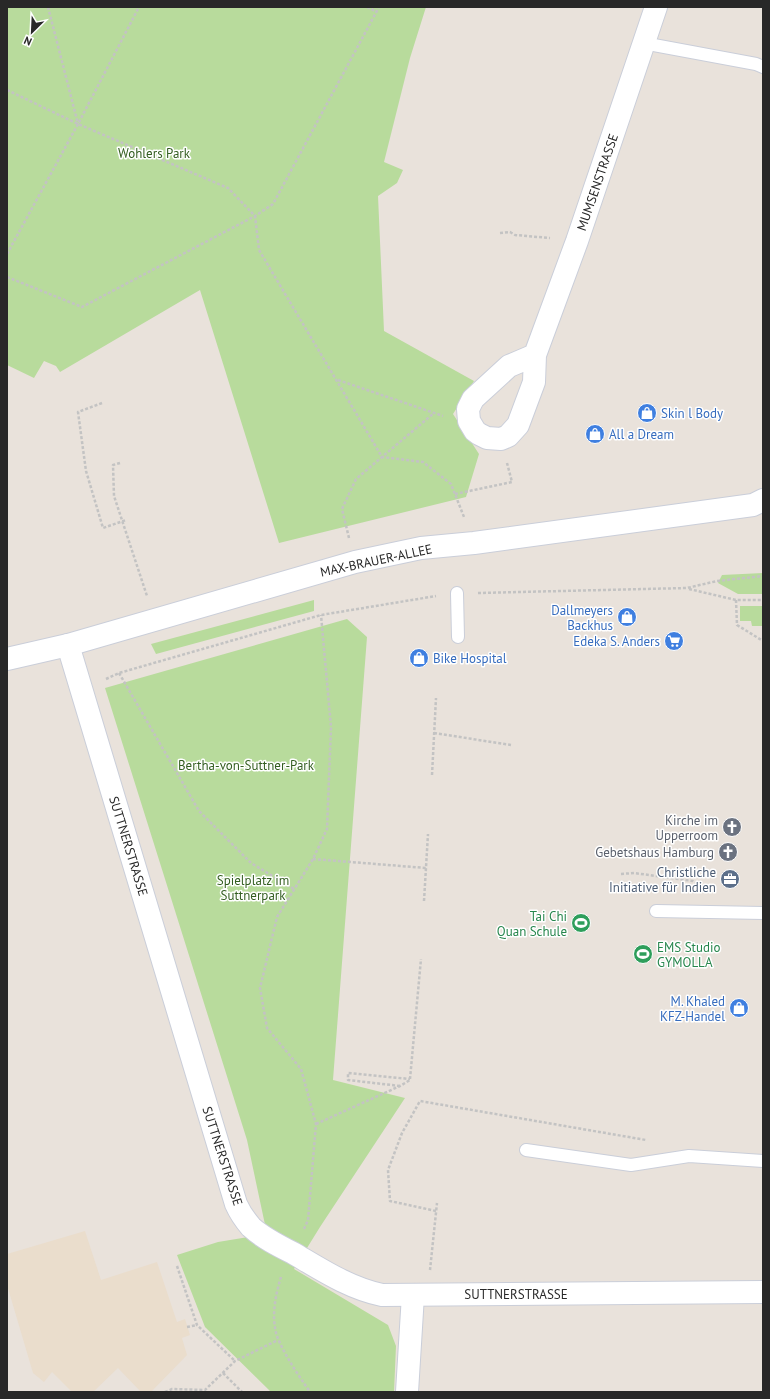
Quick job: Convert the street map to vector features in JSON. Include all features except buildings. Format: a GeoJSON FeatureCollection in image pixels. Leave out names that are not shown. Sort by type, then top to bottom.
{"type":"FeatureCollection","features":[{"type":"Feature","properties":{"kind":"street","name":"MUMSENSTRASSE"},"geometry":{"type":"LineString","coordinates":[[502,439],[508,436],[518,425],[534,382],[535,355],[577,241],[656,7]]}},
{"type":"Feature","properties":{"kind":"street"},"geometry":{"type":"LineString","coordinates":[[502,439],[483,437],[475,431],[469,421],[468,414],[470,404],[473,399],[509,366],[535,355]]}},
{"type":"Feature","properties":{"kind":"street","name":"MAX-BRAUER-ALLEE"},"geometry":{"type":"LineString","coordinates":[[7,659],[68,644],[356,562],[421,548],[474,543],[760,504]]}},
{"type":"Feature","properties":{"kind":"street","name":"SUTTNERSTRASSE"},"geometry":{"type":"LineString","coordinates":[[68,644],[236,1204],[243,1217],[252,1228],[266,1238],[350,1286],[382,1294],[763,1292]]}},
{"type":"Feature","properties":{"kind":"street"},"geometry":{"type":"LineString","coordinates":[[407,1392],[420,1295]]}},
{"type":"Feature","properties":{"kind":"lane"},"geometry":{"type":"LineString","coordinates":[[644,43],[756,64],[763,67]]}},
{"type":"Feature","properties":{"kind":"lane"},"geometry":{"type":"LineString","coordinates":[[457,594],[458,637]]}},
{"type":"Feature","properties":{"kind":"lane"},"geometry":{"type":"LineString","coordinates":[[656,911],[763,913]]}},
{"type":"Feature","properties":{"kind":"lane"},"geometry":{"type":"LineString","coordinates":[[526,1150],[631,1166],[689,1156],[763,1160]]}},
{"type":"Feature","properties":{"kind":"path"},"geometry":{"type":"LineString","coordinates":[[48,7],[78,124]]}},
{"type":"Feature","properties":{"kind":"path"},"geometry":{"type":"LineString","coordinates":[[7,254],[78,124],[139,7]]}},
{"type":"Feature","properties":{"kind":"path"},"geometry":{"type":"LineString","coordinates":[[367,7],[377,12]]}},
{"type":"Feature","properties":{"kind":"path"},"geometry":{"type":"LineString","coordinates":[[7,277],[82,307],[255,216],[273,204],[379,7]]}},
{"type":"Feature","properties":{"kind":"path"},"geometry":{"type":"LineString","coordinates":[[7,90],[78,124],[228,188],[255,216],[259,250],[382,457]]}},
{"type":"Feature","properties":{"kind":"path"},"geometry":{"type":"LineString","coordinates":[[500,233],[510,232],[515,235],[577,241]]}},
{"type":"Feature","properties":{"kind":"path"},"geometry":{"type":"LineString","coordinates":[[337,380],[471,426]]}},
{"type":"Feature","properties":{"kind":"path"},"geometry":{"type":"LineString","coordinates":[[102,403],[78,412],[86,471],[103,528],[124,521]]}},
{"type":"Feature","properties":{"kind":"path"},"geometry":{"type":"LineString","coordinates":[[356,562],[342,509],[356,479],[434,414]]}},
{"type":"Feature","properties":{"kind":"path"},"geometry":{"type":"LineString","coordinates":[[455,494],[512,482],[502,439]]}},
{"type":"Feature","properties":{"kind":"path"},"geometry":{"type":"LineString","coordinates":[[382,457],[423,462],[450,484],[474,543]]}},
{"type":"Feature","properties":{"kind":"path"},"geometry":{"type":"LineString","coordinates":[[120,463],[113,465],[114,496],[124,521],[155,619]]}},
{"type":"Feature","properties":{"kind":"path"},"geometry":{"type":"LineString","coordinates":[[82,691],[119,673],[322,615],[457,594],[687,588],[717,581],[763,576]]}},
{"type":"Feature","properties":{"kind":"path"},"geometry":{"type":"LineString","coordinates":[[687,588],[736,600],[763,600]]}},
{"type":"Feature","properties":{"kind":"path"},"geometry":{"type":"LineString","coordinates":[[736,600],[736,625],[763,641]]}},
{"type":"Feature","properties":{"kind":"path"},"geometry":{"type":"LineString","coordinates":[[310,1392],[294,1369],[278,1340],[274,1315],[278,1287],[283,1271],[308,1220],[316,1124],[301,1069],[267,1028],[260,988],[277,917],[313,859],[327,830],[331,728],[322,615]]}},
{"type":"Feature","properties":{"kind":"path"},"geometry":{"type":"LineString","coordinates":[[119,673],[199,811],[251,863],[294,889]]}},
{"type":"Feature","properties":{"kind":"path"},"geometry":{"type":"LineString","coordinates":[[432,775],[436,698]]}},
{"type":"Feature","properties":{"kind":"path"},"geometry":{"type":"LineString","coordinates":[[434,733],[511,744]]}},
{"type":"Feature","properties":{"kind":"path"},"geometry":{"type":"LineString","coordinates":[[424,901],[428,834]]}},
{"type":"Feature","properties":{"kind":"path"},"geometry":{"type":"LineString","coordinates":[[313,859],[426,868]]}},
{"type":"Feature","properties":{"kind":"path"},"geometry":{"type":"LineString","coordinates":[[621,874],[634,873],[693,881],[704,887]]}},
{"type":"Feature","properties":{"kind":"path"},"geometry":{"type":"LineString","coordinates":[[316,1124],[400,1086],[410,1079],[421,959]]}},
{"type":"Feature","properties":{"kind":"path"},"geometry":{"type":"LineString","coordinates":[[400,1086],[348,1080],[348,1073],[410,1079]]}},
{"type":"Feature","properties":{"kind":"path"},"geometry":{"type":"LineString","coordinates":[[436,1211],[390,1201],[388,1170],[402,1133],[420,1101],[653,1142]]}},
{"type":"Feature","properties":{"kind":"path"},"geometry":{"type":"LineString","coordinates":[[420,1295],[437,1203]]}},
{"type":"Feature","properties":{"kind":"path"},"geometry":{"type":"LineString","coordinates":[[177,1266],[197,1325],[235,1361]]}},
{"type":"Feature","properties":{"kind":"path"},"geometry":{"type":"LineString","coordinates":[[187,1327],[197,1325]]}},
{"type":"Feature","properties":{"kind":"path"},"geometry":{"type":"LineString","coordinates":[[165,1392],[172,1389],[205,1391],[235,1361],[278,1340]]}},
{"type":"Feature","properties":{"kind":"path"},"geometry":{"type":"LineString","coordinates":[[223,1373],[242,1392]]}},
{"type":"Feature","properties":{"kind":"shaded area"},"geometry":{"type":"Polygon","coordinates":[[[85,1231],[101,1280],[157,1262],[177,1322],[185,1319],[190,1335],[182,1338],[187,1355],[151,1392],[141,1392],[118,1368],[93,1392],[72,1392],[52,1372],[44,1382],[33,1373],[7,1285],[7,1254],[85,1231]]]}},
{"type":"Feature","properties":{"kind":"green space","name":"Wohlers Park"},"geometry":{"type":"Polygon","coordinates":[[[7,7],[426,7],[410,58],[384,162],[403,170],[397,183],[378,196],[384,331],[474,381],[453,414],[479,454],[466,497],[279,543],[200,290],[60,372],[56,366],[44,361],[34,378],[7,365],[7,7]]]}},
{"type":"Feature","properties":{"kind":"green space"},"geometry":{"type":"Polygon","coordinates":[[[763,573],[763,594],[738,594],[718,583],[722,575],[763,573]]]}},
{"type":"Feature","properties":{"kind":"green space"},"geometry":{"type":"Polygon","coordinates":[[[314,600],[314,611],[156,654],[151,644],[314,600]]]}},
{"type":"Feature","properties":{"kind":"green space"},"geometry":{"type":"Polygon","coordinates":[[[740,606],[763,606],[763,631],[762,626],[752,626],[751,621],[740,621],[740,606]]]}},
{"type":"Feature","properties":{"kind":"green space","name":"Bertha-von-Suttner-Park"},"geometry":{"type":"Polygon","coordinates":[[[347,619],[367,637],[333,1080],[405,1098],[294,1269],[388,1325],[396,1346],[394,1392],[271,1392],[205,1327],[177,1255],[218,1242],[267,1234],[247,1140],[105,688],[347,619]]]}},
{"type":"Feature","properties":{"kind":"place","name":"Skin l Body"},"geometry":{"type":"Point","coordinates":[647,413]}},
{"type":"Feature","properties":{"kind":"place","name":"All a Dream"},"geometry":{"type":"Point","coordinates":[595,434]}},
{"type":"Feature","properties":{"kind":"place","name":"Dallmeyers Backhus"},"geometry":{"type":"Point","coordinates":[627,617]}},
{"type":"Feature","properties":{"kind":"place","name":"Edeka S. Anders"},"geometry":{"type":"Point","coordinates":[674,641]}},
{"type":"Feature","properties":{"kind":"place","name":"Bike Hospital"},"geometry":{"type":"Point","coordinates":[419,658]}},
{"type":"Feature","properties":{"kind":"place","name":"Kirche im Upperroom"},"geometry":{"type":"Point","coordinates":[732,827]}},
{"type":"Feature","properties":{"kind":"place","name":"Gebetshaus Hamburg"},"geometry":{"type":"Point","coordinates":[728,852]}},
{"type":"Feature","properties":{"kind":"place","name":"Christliche Initiative für Indien"},"geometry":{"type":"Point","coordinates":[730,879]}},
{"type":"Feature","properties":{"kind":"place","name":"Tai Chi Quan Schule"},"geometry":{"type":"Point","coordinates":[581,923]}},
{"type":"Feature","properties":{"kind":"place","name":"EMS Studio GYMOLLA"},"geometry":{"type":"Point","coordinates":[643,954]}},
{"type":"Feature","properties":{"kind":"place","name":"M. Khaled KFZ-Handel"},"geometry":{"type":"Point","coordinates":[739,1008]}},
{"type":"Feature","properties":{"kind":"park label","name":"Spielplatz im Suttnerpark"},"geometry":{"type":"Point","coordinates":[253,888]}}]}
